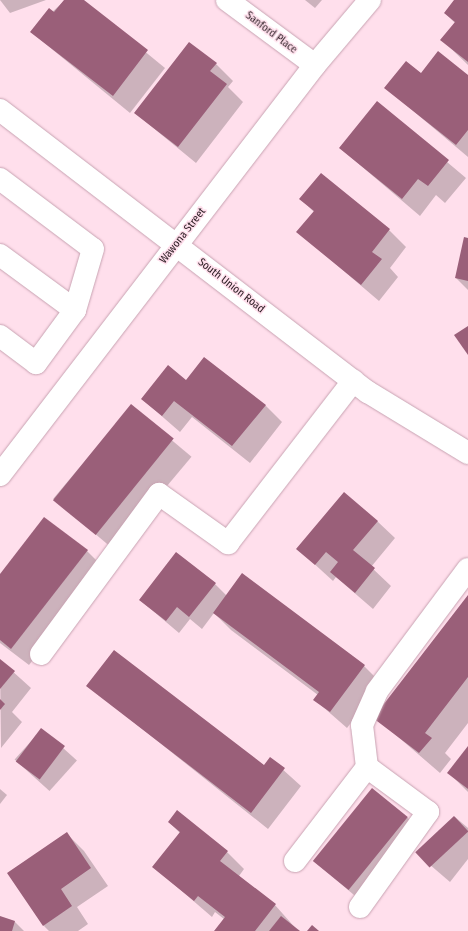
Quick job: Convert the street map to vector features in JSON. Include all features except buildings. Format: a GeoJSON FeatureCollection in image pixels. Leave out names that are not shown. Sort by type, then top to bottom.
{"type":"FeatureCollection","features":[{"type":"Feature","properties":{"kind":"street","name":"Sanford Place"},"geometry":{"type":"LineString","coordinates":[[227,0],[315,65]]}},
{"type":"Feature","properties":{"kind":"street","name":"Wawona Street"},"geometry":{"type":"LineString","coordinates":[[0,475],[315,65],[370,0]]}},
{"type":"Feature","properties":{"kind":"street","name":"South Union Road"},"geometry":{"type":"LineString","coordinates":[[0,110],[353,381],[400,414],[468,453]]}},
{"type":"Feature","properties":{"kind":"street"},"geometry":{"type":"LineString","coordinates":[[0,179],[92,249],[75,310],[36,363],[0,336]]}},
{"type":"Feature","properties":{"kind":"street"},"geometry":{"type":"LineString","coordinates":[[0,255],[75,310]]}},
{"type":"Feature","properties":{"kind":"street"},"geometry":{"type":"LineString","coordinates":[[41,654],[159,494],[228,543],[353,381]]}},
{"type":"Feature","properties":{"kind":"street"},"geometry":{"type":"LineString","coordinates":[[295,861],[367,767],[362,725],[377,690],[468,569]]}},
{"type":"Feature","properties":{"kind":"street"},"geometry":{"type":"LineString","coordinates":[[360,907],[428,812],[367,767]]}}]}
